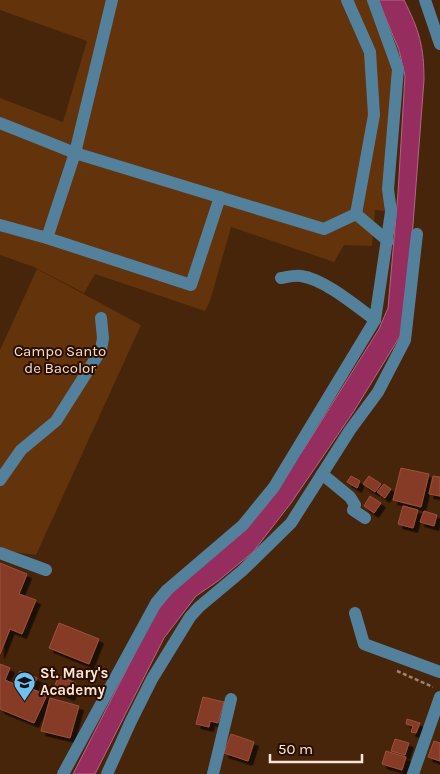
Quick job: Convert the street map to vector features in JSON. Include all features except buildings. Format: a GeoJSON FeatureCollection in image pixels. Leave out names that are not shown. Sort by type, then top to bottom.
{"type":"FeatureCollection","features":[{"type":"Feature","properties":{"kind":"street"},"geometry":{"type":"LineString","coordinates":[[47,238],[75,153],[112,0]]}},
{"type":"Feature","properties":{"kind":"street"},"geometry":{"type":"LineString","coordinates":[[348,0],[370,52],[374,115],[356,214]]}},
{"type":"Feature","properties":{"kind":"street"},"geometry":{"type":"LineString","coordinates":[[63,774],[156,603],[167,590],[243,525],[274,487],[375,320],[391,212],[388,189],[398,69],[373,0]]}},
{"type":"Feature","properties":{"kind":"street"},"geometry":{"type":"LineString","coordinates":[[425,0],[440,44]]}},
{"type":"Feature","properties":{"kind":"street"},"geometry":{"type":"LineString","coordinates":[[0,123],[75,153],[324,229],[356,214]]}},
{"type":"Feature","properties":{"kind":"street"},"geometry":{"type":"LineString","coordinates":[[0,225],[47,238],[191,285],[220,197]]}},
{"type":"Feature","properties":{"kind":"street"},"geometry":{"type":"LineString","coordinates":[[356,214],[388,241]]}},
{"type":"Feature","properties":{"kind":"street"},"geometry":{"type":"LineString","coordinates":[[108,774],[152,679],[190,617],[199,607],[242,571],[291,523],[378,392],[405,340],[417,234]]}},
{"type":"Feature","properties":{"kind":"street"},"geometry":{"type":"LineString","coordinates":[[282,278],[300,275],[315,281],[342,295],[375,320]]}},
{"type":"Feature","properties":{"kind":"street"},"geometry":{"type":"LineString","coordinates":[[0,480],[21,450],[56,420],[101,350],[103,338],[101,318]]}},
{"type":"Feature","properties":{"kind":"street"},"geometry":{"type":"LineString","coordinates":[[322,474],[350,498],[355,505],[354,510],[365,518]]}},
{"type":"Feature","properties":{"kind":"street"},"geometry":{"type":"LineString","coordinates":[[0,553],[46,570]]}},
{"type":"Feature","properties":{"kind":"street"},"geometry":{"type":"LineString","coordinates":[[355,613],[364,644],[440,672]]}},
{"type":"Feature","properties":{"kind":"street"},"geometry":{"type":"LineString","coordinates":[[413,774],[440,697]]}},
{"type":"Feature","properties":{"kind":"street"},"geometry":{"type":"LineString","coordinates":[[213,774],[231,699]]}},
{"type":"Feature","properties":{"kind":"green space"},"geometry":{"type":"Polygon","coordinates":[[[0,0],[368,0],[394,75],[384,211],[375,210],[372,246],[344,245],[334,262],[231,227],[210,301],[205,311],[95,274],[84,293],[34,267],[0,255],[0,98],[63,122],[87,41],[0,10],[0,0]]]}},
{"type":"Feature","properties":{"kind":"green space","name":"Campo Santo de Bacolor"},"geometry":{"type":"Polygon","coordinates":[[[37,269],[141,325],[36,555],[0,550],[0,350],[37,269]]]}},
{"type":"Feature","properties":{"kind":"shaded area"},"geometry":{"type":"Polygon","coordinates":[[[378,0],[404,0],[420,38],[424,68],[411,251],[402,333],[354,411],[291,503],[253,552],[218,581],[196,596],[164,638],[95,774],[73,774],[156,612],[178,586],[242,532],[305,447],[379,329],[388,308],[398,193],[405,76],[399,50],[378,0]]]}},
{"type":"Feature","properties":{"kind":"place","name":"St. Mary's Academy"},"geometry":{"type":"Point","coordinates":[24,701]}}]}
